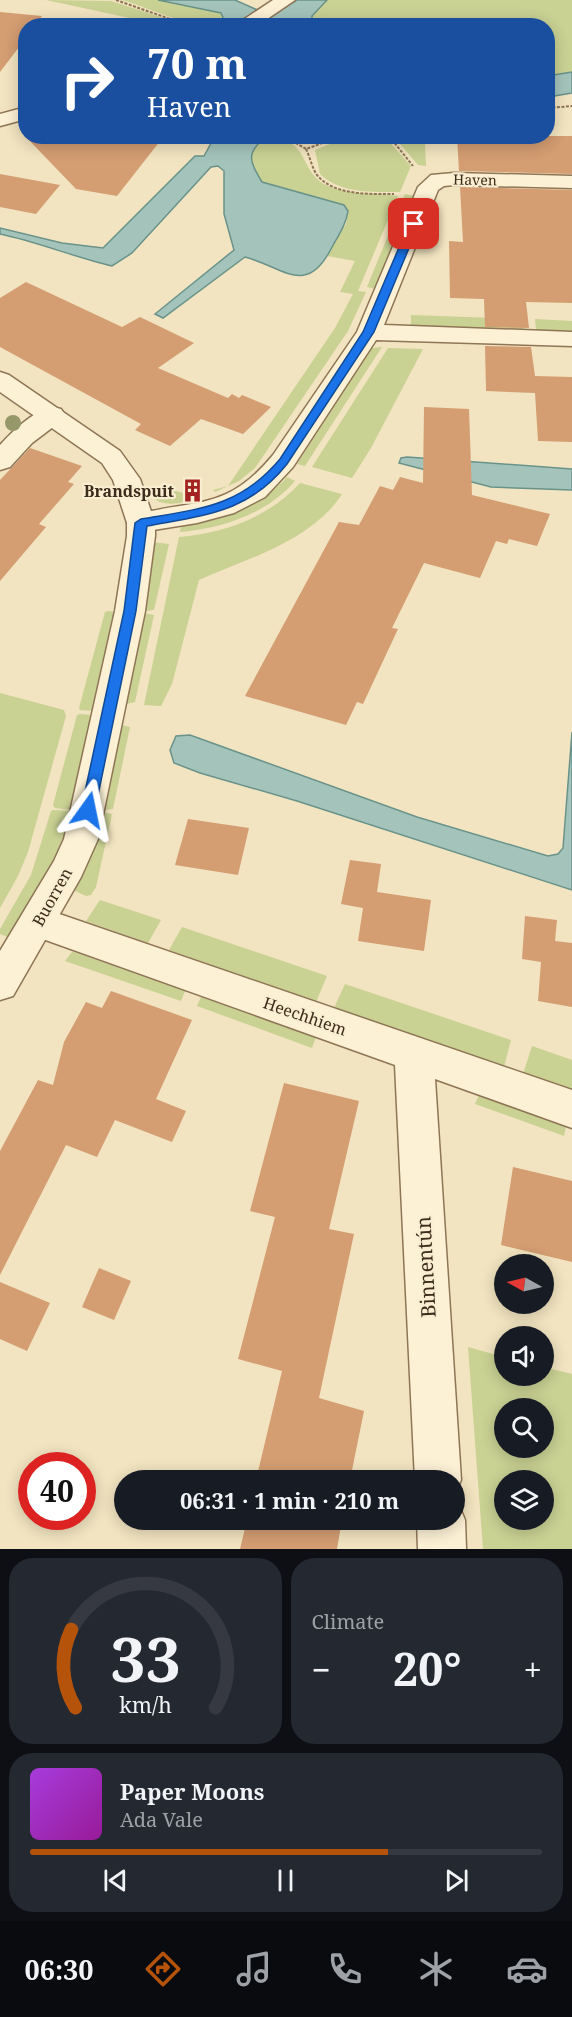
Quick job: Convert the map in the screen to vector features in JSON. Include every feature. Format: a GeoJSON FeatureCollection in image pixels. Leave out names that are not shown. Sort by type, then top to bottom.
{"type":"FeatureCollection","features":[{"type":"Feature","properties":{"kind":"street"},"geometry":{"type":"LineString","coordinates":[[256,18],[286,0]]}},
{"type":"Feature","properties":{"kind":"street"},"geometry":{"type":"LineString","coordinates":[[0,120],[18,115]]}},
{"type":"Feature","properties":{"kind":"street","name":"Haven"},"geometry":{"type":"LineString","coordinates":[[141,523],[209,511],[250,494],[269,479],[284,461],[369,332],[429,188],[434,182],[454,179],[572,182]]}},
{"type":"Feature","properties":{"kind":"street"},"geometry":{"type":"LineString","coordinates":[[369,332],[572,339]]}},
{"type":"Feature","properties":{"kind":"street","name":"Buorren"},"geometry":{"type":"LineString","coordinates":[[0,380],[111,457],[126,479],[141,523],[130,611],[81,839],[69,867],[39,922],[0,984]]}},
{"type":"Feature","properties":{"kind":"street"},"geometry":{"type":"LineString","coordinates":[[0,461],[23,437],[52,416]]}},
{"type":"Feature","properties":{"kind":"street","name":"Heechhiem"},"geometry":{"type":"LineString","coordinates":[[39,922],[572,1109]]}},
{"type":"Feature","properties":{"kind":"street","name":"Binnentún"},"geometry":{"type":"LineString","coordinates":[[414,1054],[437,1470]]}},
{"type":"Feature","properties":{"kind":"street"},"geometry":{"type":"LineString","coordinates":[[441,1530],[442,1549]]}},
{"type":"Feature","properties":{"kind":"path"},"geometry":{"type":"LineString","coordinates":[[116,0],[167,18]]}},
{"type":"Feature","properties":{"kind":"path"},"geometry":{"type":"LineString","coordinates":[[555,107],[572,106]]}},
{"type":"Feature","properties":{"kind":"path"},"geometry":{"type":"LineString","coordinates":[[298,144],[306,149],[316,175],[330,184],[357,193],[397,194]]}},
{"type":"Feature","properties":{"kind":"path"},"geometry":{"type":"LineString","coordinates":[[306,149],[320,144]]}},
{"type":"Feature","properties":{"kind":"path"},"geometry":{"type":"LineString","coordinates":[[395,144],[414,167]]}},
{"type":"Feature","properties":{"kind":"green space"},"geometry":{"type":"Polygon","coordinates":[[[46,0],[111,1],[164,18],[130,18],[46,0]]]}},
{"type":"Feature","properties":{"kind":"green space"},"geometry":{"type":"Polygon","coordinates":[[[122,0],[158,0],[248,18],[175,18],[122,0]]]}},
{"type":"Feature","properties":{"kind":"green space"},"geometry":{"type":"Polygon","coordinates":[[[327,0],[572,0],[572,72],[555,75],[555,18],[312,18],[327,0]]]}},
{"type":"Feature","properties":{"kind":"green space"},"geometry":{"type":"Polygon","coordinates":[[[258,144],[291,144],[297,148],[311,172],[326,185],[353,192],[398,196],[358,291],[366,292],[348,331],[255,468],[239,481],[215,492],[213,490],[228,486],[335,328],[353,294],[340,292],[355,261],[327,256],[346,224],[348,211],[262,182],[252,163],[252,153],[258,144]]]}},
{"type":"Feature","properties":{"kind":"green space"},"geometry":{"type":"Polygon","coordinates":[[[330,144],[391,144],[411,166],[400,192],[369,192],[347,188],[328,181],[320,174],[315,150],[330,144]]]}},
{"type":"Feature","properties":{"kind":"green space"},"geometry":{"type":"Polygon","coordinates":[[[400,144],[425,144],[426,166],[418,165],[400,144]]]}},
{"type":"Feature","properties":{"kind":"green space"},"geometry":{"type":"Polygon","coordinates":[[[405,194],[414,196],[376,289],[367,287],[405,194]]]}},
{"type":"Feature","properties":{"kind":"green space"},"geometry":{"type":"Polygon","coordinates":[[[411,315],[523,319],[524,330],[411,326],[411,315]]]}},
{"type":"Feature","properties":{"kind":"green space"},"geometry":{"type":"Polygon","coordinates":[[[535,319],[572,321],[572,332],[536,330],[535,319]]]}},
{"type":"Feature","properties":{"kind":"green space"},"geometry":{"type":"Polygon","coordinates":[[[382,347],[305,466],[297,464],[372,348],[382,347]]]}},
{"type":"Feature","properties":{"kind":"green space"},"geometry":{"type":"Polygon","coordinates":[[[388,348],[423,349],[371,448],[352,478],[312,467],[388,348]]]}},
{"type":"Feature","properties":{"kind":"green space"},"geometry":{"type":"Polygon","coordinates":[[[287,477],[295,481],[272,502],[258,510],[228,523],[180,532],[181,526],[225,516],[252,504],[276,488],[287,477]]]}},
{"type":"Feature","properties":{"kind":"green space"},"geometry":{"type":"Polygon","coordinates":[[[300,483],[342,494],[314,524],[296,536],[258,556],[199,580],[172,684],[161,706],[144,705],[179,537],[213,532],[245,521],[274,505],[300,483]]]}},
{"type":"Feature","properties":{"kind":"green space"},"geometry":{"type":"Polygon","coordinates":[[[159,486],[197,497],[176,503],[161,502],[156,500],[153,490],[159,486]]]}},
{"type":"Feature","properties":{"kind":"green space"},"geometry":{"type":"Polygon","coordinates":[[[152,542],[169,544],[154,610],[145,611],[152,542]]]}},
{"type":"Feature","properties":{"kind":"green space"},"geometry":{"type":"Polygon","coordinates":[[[105,612],[116,612],[94,711],[80,710],[105,612]]]}},
{"type":"Feature","properties":{"kind":"green space"},"geometry":{"type":"Polygon","coordinates":[[[143,613],[154,615],[135,702],[127,704],[125,702],[143,613]]]}},
{"type":"Feature","properties":{"kind":"green space"},"geometry":{"type":"Polygon","coordinates":[[[0,693],[64,710],[66,716],[28,852],[0,908],[0,693]]]}},
{"type":"Feature","properties":{"kind":"green space"},"geometry":{"type":"Polygon","coordinates":[[[77,715],[93,715],[71,810],[55,808],[53,805],[77,715]]]}},
{"type":"Feature","properties":{"kind":"green space"},"geometry":{"type":"Polygon","coordinates":[[[119,726],[130,727],[113,809],[104,810],[119,726]]]}},
{"type":"Feature","properties":{"kind":"green space"},"geometry":{"type":"Polygon","coordinates":[[[53,810],[72,811],[65,847],[10,938],[0,934],[0,929],[31,875],[53,810]]]}},
{"type":"Feature","properties":{"kind":"green space"},"geometry":{"type":"Polygon","coordinates":[[[103,812],[112,814],[96,887],[91,895],[86,896],[73,890],[103,812]]]}},
{"type":"Feature","properties":{"kind":"green space"},"geometry":{"type":"Polygon","coordinates":[[[100,900],[161,920],[148,943],[86,921],[100,900]]]}},
{"type":"Feature","properties":{"kind":"green space"},"geometry":{"type":"Polygon","coordinates":[[[182,927],[327,976],[316,1002],[169,950],[182,927]]]}},
{"type":"Feature","properties":{"kind":"green space"},"geometry":{"type":"Polygon","coordinates":[[[72,952],[185,991],[181,1001],[65,961],[72,952]]]}},
{"type":"Feature","properties":{"kind":"green space"},"geometry":{"type":"Polygon","coordinates":[[[345,984],[511,1040],[504,1067],[334,1008],[345,984]]]}},
{"type":"Feature","properties":{"kind":"green space"},"geometry":{"type":"Polygon","coordinates":[[[201,997],[316,1037],[312,1048],[197,1006],[201,997]]]}},
{"type":"Feature","properties":{"kind":"green space"},"geometry":{"type":"Polygon","coordinates":[[[532,1046],[572,1060],[572,1090],[523,1074],[532,1046]]]}},
{"type":"Feature","properties":{"kind":"green space"},"geometry":{"type":"Polygon","coordinates":[[[479,1095],[566,1126],[564,1136],[475,1104],[479,1095]]]}},
{"type":"Feature","properties":{"kind":"green space"},"geometry":{"type":"Polygon","coordinates":[[[468,1347],[494,1354],[494,1386],[554,1386],[554,1370],[572,1374],[572,1549],[483,1549],[468,1347]]]}},
{"type":"Feature","properties":{"kind":"water"},"geometry":{"type":"Polygon","coordinates":[[[158,0],[235,0],[262,12],[277,12],[297,0],[327,0],[312,18],[223,18],[221,13],[158,0]]]}},
{"type":"Feature","properties":{"kind":"water"},"geometry":{"type":"Polygon","coordinates":[[[572,72],[572,93],[555,96],[555,75],[572,72]]]}},
{"type":"Feature","properties":{"kind":"water"},"geometry":{"type":"Polygon","coordinates":[[[211,144],[258,144],[252,153],[252,163],[262,182],[344,205],[348,211],[344,226],[322,264],[312,272],[293,275],[245,257],[163,318],[155,314],[234,250],[224,214],[224,171],[218,166],[211,167],[132,253],[112,266],[0,234],[0,228],[62,243],[103,248],[195,156],[204,156],[211,144]]]}},
{"type":"Feature","properties":{"kind":"water"},"geometry":{"type":"Polygon","coordinates":[[[401,458],[572,469],[572,490],[491,487],[399,463],[401,458]]]}},
{"type":"Feature","properties":{"kind":"water"},"geometry":{"type":"Polygon","coordinates":[[[572,732],[572,890],[297,801],[200,773],[174,763],[170,750],[176,736],[190,735],[417,817],[548,856],[558,854],[563,848],[572,732]]]}},
{"type":"Feature","properties":{"kind":"building"},"geometry":{"type":"Polygon","coordinates":[[[0,12],[42,16],[41,18],[18,18],[18,48],[0,72],[0,12]]]}},
{"type":"Feature","properties":{"kind":"building"},"geometry":{"type":"Polygon","coordinates":[[[555,136],[572,136],[572,174],[459,171],[457,144],[555,144],[555,136]]]}},
{"type":"Feature","properties":{"kind":"building"},"geometry":{"type":"Polygon","coordinates":[[[33,144],[158,144],[117,196],[76,189],[33,144]]]}},
{"type":"Feature","properties":{"kind":"building"},"geometry":{"type":"Polygon","coordinates":[[[0,174],[60,185],[36,214],[0,207],[0,174]]]}},
{"type":"Feature","properties":{"kind":"building"},"geometry":{"type":"Polygon","coordinates":[[[460,187],[572,190],[572,303],[526,302],[529,328],[485,327],[484,299],[450,298],[449,241],[463,242],[460,187]]]}},
{"type":"Feature","properties":{"kind":"building"},"geometry":{"type":"Polygon","coordinates":[[[26,282],[122,327],[140,317],[194,343],[158,368],[228,398],[232,394],[239,398],[242,395],[271,407],[243,434],[201,419],[170,446],[135,430],[141,424],[0,347],[0,298],[26,282]]]}},
{"type":"Feature","properties":{"kind":"building"},"geometry":{"type":"Polygon","coordinates":[[[485,346],[531,347],[535,376],[572,377],[572,442],[538,441],[535,393],[486,391],[485,346]]]}},
{"type":"Feature","properties":{"kind":"building"},"geometry":{"type":"Polygon","coordinates":[[[424,407],[469,409],[472,495],[550,514],[537,546],[509,539],[507,544],[496,541],[480,578],[424,563],[392,628],[398,629],[363,704],[357,702],[346,725],[245,696],[339,522],[359,525],[380,486],[393,490],[400,477],[423,483],[424,407]]]}},
{"type":"Feature","properties":{"kind":"building"},"geometry":{"type":"Polygon","coordinates":[[[30,448],[82,466],[68,482],[74,484],[39,524],[46,527],[0,581],[0,480],[30,448]]]}},
{"type":"Feature","properties":{"kind":"building"},"geometry":{"type":"Polygon","coordinates":[[[188,819],[249,828],[238,875],[175,865],[188,819]]]}},
{"type":"Feature","properties":{"kind":"building"},"geometry":{"type":"Polygon","coordinates":[[[350,860],[381,864],[377,892],[431,900],[424,951],[358,941],[363,908],[341,904],[350,860]]]}},
{"type":"Feature","properties":{"kind":"building"},"geometry":{"type":"Polygon","coordinates":[[[525,916],[557,920],[555,941],[572,943],[572,1007],[538,1001],[541,962],[522,959],[525,916]]]}},
{"type":"Feature","properties":{"kind":"building"},"geometry":{"type":"Polygon","coordinates":[[[111,991],[192,1020],[156,1099],[186,1111],[172,1142],[115,1120],[97,1157],[66,1145],[0,1275],[0,1151],[38,1080],[53,1085],[64,1042],[86,1002],[102,1008],[111,991]]]}},
{"type":"Feature","properties":{"kind":"building"},"geometry":{"type":"Polygon","coordinates":[[[284,1083],[359,1101],[329,1229],[354,1234],[319,1398],[364,1411],[352,1470],[258,1470],[282,1371],[238,1359],[275,1217],[250,1211],[284,1083]]]}},
{"type":"Feature","properties":{"kind":"building"},"geometry":{"type":"Polygon","coordinates":[[[513,1167],[572,1181],[572,1262],[554,1258],[554,1254],[539,1254],[501,1245],[513,1167]]]}},
{"type":"Feature","properties":{"kind":"building"},"geometry":{"type":"Polygon","coordinates":[[[99,1268],[131,1281],[114,1320],[82,1307],[99,1268]]]}},
{"type":"Feature","properties":{"kind":"building"},"geometry":{"type":"Polygon","coordinates":[[[0,1282],[50,1303],[27,1351],[0,1339],[0,1282]]]}},
{"type":"Feature","properties":{"kind":"building"},"geometry":{"type":"Polygon","coordinates":[[[245,1530],[340,1530],[337,1549],[240,1549],[245,1530]]]}},
{"type":"Feature","properties":{"kind":"place","name":"Brandspuit"},"geometry":{"type":"Point","coordinates":[192,491]}},
{"type":"Feature","properties":{"kind":"route"},"geometry":{"type":"LineString","coordinates":[[88,810],[130,611],[141,523],[209,511],[250,494],[269,479],[284,461],[369,332],[414,224]]}}]}
